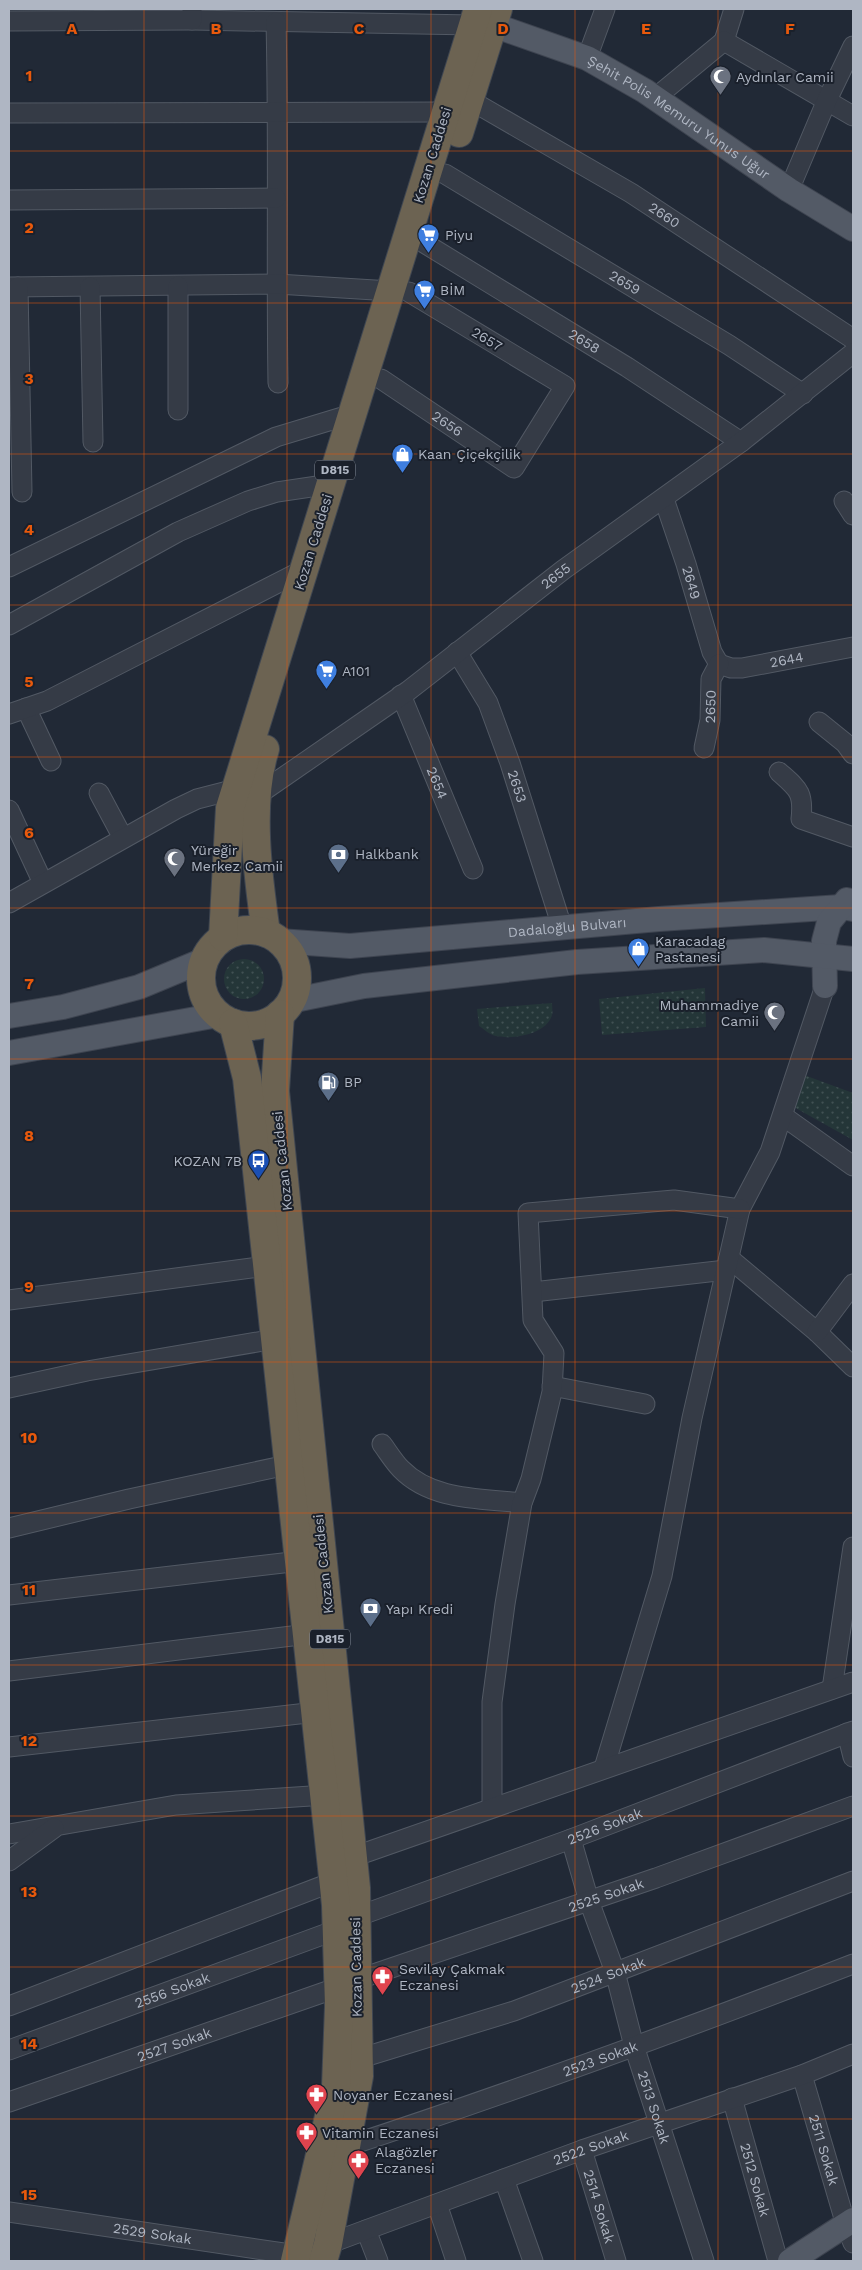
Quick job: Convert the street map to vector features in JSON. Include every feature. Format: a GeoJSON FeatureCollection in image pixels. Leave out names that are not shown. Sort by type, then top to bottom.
{"type":"FeatureCollection","features":[{"type":"Feature","properties":{"kind":"highway","name":"Kozan Caddesi"},"geometry":{"type":"LineString","coordinates":[[273,937],[259,884],[246,793],[304,569],[352,414],[400,291],[485,17]]}},
{"type":"Feature","properties":{"kind":"highway","name":"Kozan Caddesi"},"geometry":{"type":"LineString","coordinates":[[223,938],[230,808],[246,793],[259,768],[381,379],[400,291],[424,243],[446,174],[458,106]]}},
{"type":"Feature","properties":{"kind":"highway"},"geometry":{"type":"LineString","coordinates":[[244,930],[273,937],[290,953],[296,969],[296,986],[285,1008],[266,1023],[249,1026],[225,1019],[208,1004],[202,990],[201,975],[204,960],[212,947],[223,938],[237,931],[244,930]]}},
{"type":"Feature","properties":{"kind":"highway","name":"Kozan Caddesi"},"geometry":{"type":"LineString","coordinates":[[285,1008],[275,1091],[356,1888],[346,1923]]}},
{"type":"Feature","properties":{"kind":"highway","name":"Kozan Caddesi"},"geometry":{"type":"LineString","coordinates":[[225,1019],[247,1078],[287,1465],[300,1561],[334,1881],[346,1923],[348,1983],[358,2059],[358,2076],[326,2253]]}},
{"type":"Feature","properties":{"kind":"highway","name":"Kozan Caddesi"},"geometry":{"type":"LineString","coordinates":[[296,2258],[336,2087],[348,1983]]}},
{"type":"Feature","properties":{"kind":"main road","name":"Şehit Polis Memuru Yunus Uğur"},"geometry":{"type":"LineString","coordinates":[[485,17],[587,58],[655,98],[789,190],[853,229]]}},
{"type":"Feature","properties":{"kind":"main road","name":"Dadaloğlu Bulvarı"},"geometry":{"type":"LineString","coordinates":[[273,937],[350,946],[849,903]]}},
{"type":"Feature","properties":{"kind":"main road"},"geometry":{"type":"LineString","coordinates":[[825,986],[824,941],[829,922],[849,903]]}},
{"type":"Feature","properties":{"kind":"main road"},"geometry":{"type":"LineString","coordinates":[[285,1008],[364,986],[577,962],[764,950],[852,958]]}},
{"type":"Feature","properties":{"kind":"main road"},"geometry":{"type":"LineString","coordinates":[[825,986],[852,958]]}},
{"type":"Feature","properties":{"kind":"main road"},"geometry":{"type":"LineString","coordinates":[[9,1016],[63,1007],[139,987],[204,960]]}},
{"type":"Feature","properties":{"kind":"main road"},"geometry":{"type":"LineString","coordinates":[[9,1054],[225,1019]]}},
{"type":"Feature","properties":{"kind":"main road"},"geometry":{"type":"LineString","coordinates":[[790,2261],[851,2229]]}},
{"type":"Feature","properties":{"kind":"street"},"geometry":{"type":"LineString","coordinates":[[587,58],[605,9]]}},
{"type":"Feature","properties":{"kind":"street"},"geometry":{"type":"LineString","coordinates":[[655,98],[724,41],[734,9]]}},
{"type":"Feature","properties":{"kind":"street"},"geometry":{"type":"LineString","coordinates":[[9,22],[192,14],[276,22],[485,17]]}},
{"type":"Feature","properties":{"kind":"street"},"geometry":{"type":"LineString","coordinates":[[276,22],[278,112],[276,198],[278,383]]}},
{"type":"Feature","properties":{"kind":"street"},"geometry":{"type":"LineString","coordinates":[[724,41],[853,116]]}},
{"type":"Feature","properties":{"kind":"street"},"geometry":{"type":"LineString","coordinates":[[789,190],[827,100],[853,46]]}},
{"type":"Feature","properties":{"kind":"street"},"geometry":{"type":"LineString","coordinates":[[9,113],[278,112],[458,106]]}},
{"type":"Feature","properties":{"kind":"street","name":"2660"},"geometry":{"type":"LineString","coordinates":[[458,106],[631,193],[853,339]]}},
{"type":"Feature","properties":{"kind":"street","name":"2659"},"geometry":{"type":"LineString","coordinates":[[446,174],[729,345],[803,394]]}},
{"type":"Feature","properties":{"kind":"street"},"geometry":{"type":"LineString","coordinates":[[9,200],[276,198]]}},
{"type":"Feature","properties":{"kind":"street","name":"2658"},"geometry":{"type":"LineString","coordinates":[[424,243],[627,367],[741,442]]}},
{"type":"Feature","properties":{"kind":"street"},"geometry":{"type":"LineString","coordinates":[[22,492],[13,287],[276,284],[400,291]]}},
{"type":"Feature","properties":{"kind":"street"},"geometry":{"type":"LineString","coordinates":[[178,286],[178,410]]}},
{"type":"Feature","properties":{"kind":"street"},"geometry":{"type":"LineString","coordinates":[[90,287],[93,442]]}},
{"type":"Feature","properties":{"kind":"street","name":"2657"},"geometry":{"type":"LineString","coordinates":[[400,291],[565,386],[514,468]]}},
{"type":"Feature","properties":{"kind":"street","name":"2655"},"geometry":{"type":"LineString","coordinates":[[246,793],[401,695],[651,505],[664,499],[741,442],[853,353]]}},
{"type":"Feature","properties":{"kind":"street","name":"2656"},"geometry":{"type":"LineString","coordinates":[[381,379],[514,468]]}},
{"type":"Feature","properties":{"kind":"street"},"geometry":{"type":"LineString","coordinates":[[9,567],[276,437],[352,414]]}},
{"type":"Feature","properties":{"kind":"street"},"geometry":{"type":"LineString","coordinates":[[9,625],[178,532],[248,501],[277,492],[331,484]]}},
{"type":"Feature","properties":{"kind":"street","name":"2649"},"geometry":{"type":"LineString","coordinates":[[664,499],[686,564],[712,652],[718,664]]}},
{"type":"Feature","properties":{"kind":"street"},"geometry":{"type":"LineString","coordinates":[[51,760],[17,711],[47,701],[304,569]]}},
{"type":"Feature","properties":{"kind":"street","name":"2644"},"geometry":{"type":"LineString","coordinates":[[718,664],[730,668],[742,668],[853,647]]}},
{"type":"Feature","properties":{"kind":"street","name":"2653"},"geometry":{"type":"LineString","coordinates":[[457,652],[488,703],[510,763],[562,927]]}},
{"type":"Feature","properties":{"kind":"street","name":"2650"},"geometry":{"type":"LineString","coordinates":[[704,748],[710,720],[711,679],[718,664]]}},
{"type":"Feature","properties":{"kind":"street","name":"2654"},"geometry":{"type":"LineString","coordinates":[[401,695],[473,869]]}},
{"type":"Feature","properties":{"kind":"street"},"geometry":{"type":"LineString","coordinates":[[819,722],[845,743],[853,754]]}},
{"type":"Feature","properties":{"kind":"street"},"geometry":{"type":"LineString","coordinates":[[778,772],[793,785],[803,800],[801,819],[853,837]]}},
{"type":"Feature","properties":{"kind":"street"},"geometry":{"type":"LineString","coordinates":[[99,793],[123,838]]}},
{"type":"Feature","properties":{"kind":"street"},"geometry":{"type":"LineString","coordinates":[[9,903],[123,838],[197,799],[246,793]]}},
{"type":"Feature","properties":{"kind":"street"},"geometry":{"type":"LineString","coordinates":[[9,810],[43,883]]}},
{"type":"Feature","properties":{"kind":"street"},"geometry":{"type":"LineString","coordinates":[[604,1768],[662,1576],[692,1418],[740,1209],[770,1152],[825,986]]}},
{"type":"Feature","properties":{"kind":"street"},"geometry":{"type":"LineString","coordinates":[[783,1116],[853,1166]]}},
{"type":"Feature","properties":{"kind":"street"},"geometry":{"type":"LineString","coordinates":[[492,1808],[492,1702],[505,1604],[522,1503],[531,1479],[552,1386],[554,1353],[533,1320],[528,1213],[674,1200],[740,1209]]}},
{"type":"Feature","properties":{"kind":"street"},"geometry":{"type":"LineString","coordinates":[[533,1292],[727,1264],[817,1332],[853,1367]]}},
{"type":"Feature","properties":{"kind":"street"},"geometry":{"type":"LineString","coordinates":[[9,1300],[267,1266]]}},
{"type":"Feature","properties":{"kind":"street"},"geometry":{"type":"LineString","coordinates":[[817,1332],[853,1284]]}},
{"type":"Feature","properties":{"kind":"street"},"geometry":{"type":"LineString","coordinates":[[9,1388],[87,1371],[275,1339]]}},
{"type":"Feature","properties":{"kind":"street"},"geometry":{"type":"LineString","coordinates":[[552,1386],[646,1404]]}},
{"type":"Feature","properties":{"kind":"street"},"geometry":{"type":"LineString","coordinates":[[382,1444],[400,1469],[424,1487],[445,1494],[522,1503]]}},
{"type":"Feature","properties":{"kind":"street"},"geometry":{"type":"LineString","coordinates":[[9,1528],[129,1499],[287,1465]]}},
{"type":"Feature","properties":{"kind":"street"},"geometry":{"type":"LineString","coordinates":[[832,1689],[853,1547]]}},
{"type":"Feature","properties":{"kind":"street"},"geometry":{"type":"LineString","coordinates":[[9,1595],[300,1561]]}},
{"type":"Feature","properties":{"kind":"street"},"geometry":{"type":"LineString","coordinates":[[9,1671],[308,1634]]}},
{"type":"Feature","properties":{"kind":"street"},"geometry":{"type":"LineString","coordinates":[[352,1856],[853,1682]]}},
{"type":"Feature","properties":{"kind":"street"},"geometry":{"type":"LineString","coordinates":[[9,1747],[316,1712]]}},
{"type":"Feature","properties":{"kind":"street"},"geometry":{"type":"LineString","coordinates":[[850,1732],[853,1757]]}},
{"type":"Feature","properties":{"kind":"street","name":"2526 Sokak"},"geometry":{"type":"LineString","coordinates":[[346,1923],[850,1732]]}},
{"type":"Feature","properties":{"kind":"street"},"geometry":{"type":"LineString","coordinates":[[9,1834],[176,1805],[326,1795]]}},
{"type":"Feature","properties":{"kind":"street","name":"2525 Sokak"},"geometry":{"type":"LineString","coordinates":[[348,1983],[589,1901],[853,1806]]}},
{"type":"Feature","properties":{"kind":"street"},"geometry":{"type":"LineString","coordinates":[[9,1861],[59,1824]]}},
{"type":"Feature","properties":{"kind":"street","name":"2513 Sokak"},"geometry":{"type":"LineString","coordinates":[[571,1839],[589,1901],[615,1972],[634,2046],[704,2261]]}},
{"type":"Feature","properties":{"kind":"street"},"geometry":{"type":"LineString","coordinates":[[9,2006],[334,1881]]}},
{"type":"Feature","properties":{"kind":"street","name":"2524 Sokak"},"geometry":{"type":"LineString","coordinates":[[358,2059],[514,2011],[853,1881]]}},
{"type":"Feature","properties":{"kind":"street","name":"2556 Sokak"},"geometry":{"type":"LineString","coordinates":[[9,2050],[346,1923]]}},
{"type":"Feature","properties":{"kind":"street","name":"2523 Sokak"},"geometry":{"type":"LineString","coordinates":[[346,2147],[482,2102],[853,1964]]}},
{"type":"Feature","properties":{"kind":"street","name":"2527 Sokak"},"geometry":{"type":"LineString","coordinates":[[9,2102],[348,1983]]}},
{"type":"Feature","properties":{"kind":"street","name":"2522 Sokak"},"geometry":{"type":"LineString","coordinates":[[326,2253],[366,2230],[582,2150],[802,2075],[853,2054]]}},
{"type":"Feature","properties":{"kind":"street","name":"2511 Sokak"},"geometry":{"type":"LineString","coordinates":[[802,2075],[851,2229]]}},
{"type":"Feature","properties":{"kind":"street","name":"2512 Sokak"},"geometry":{"type":"LineString","coordinates":[[732,2098],[778,2261]]}},
{"type":"Feature","properties":{"kind":"street","name":"2514 Sokak"},"geometry":{"type":"LineString","coordinates":[[582,2150],[616,2261]]}},
{"type":"Feature","properties":{"kind":"street"},"geometry":{"type":"LineString","coordinates":[[504,2179],[533,2261]]}},
{"type":"Feature","properties":{"kind":"street"},"geometry":{"type":"LineString","coordinates":[[437,2204],[456,2261]]}},
{"type":"Feature","properties":{"kind":"street","name":"2529 Sokak"},"geometry":{"type":"LineString","coordinates":[[9,2212],[296,2258]]}},
{"type":"Feature","properties":{"kind":"street"},"geometry":{"type":"LineString","coordinates":[[366,2230],[378,2261]]}},
{"type":"Feature","properties":{"kind":"shaded area"},"geometry":{"type":"Polygon","coordinates":[[[248,959],[255,962],[261,968],[264,979],[263,987],[255,996],[248,999],[240,999],[233,996],[225,987],[224,975],[227,968],[236,960],[248,959]]]}},
{"type":"Feature","properties":{"kind":"shaded area"},"geometry":{"type":"Polygon","coordinates":[[[705,988],[706,1027],[602,1035],[599,999],[705,988]]]}},
{"type":"Feature","properties":{"kind":"shaded area"},"geometry":{"type":"Polygon","coordinates":[[[552,1003],[552,1014],[549,1022],[537,1031],[528,1034],[511,1037],[496,1036],[479,1026],[477,1009],[552,1003]]]}},
{"type":"Feature","properties":{"kind":"shaded area"},"geometry":{"type":"Polygon","coordinates":[[[804,1075],[853,1093],[853,1140],[792,1106],[804,1075]]]}},
{"type":"Feature","properties":{"kind":"place","name":"Aydınlar Camii"},"geometry":{"type":"Point","coordinates":[720,96]}},
{"type":"Feature","properties":{"kind":"place","name":"Piyu"},"geometry":{"type":"Point","coordinates":[429,254]}},
{"type":"Feature","properties":{"kind":"place","name":"BİM"},"geometry":{"type":"Point","coordinates":[424,309]}},
{"type":"Feature","properties":{"kind":"place","name":"Kaan Çiçekçilik"},"geometry":{"type":"Point","coordinates":[402,473]}},
{"type":"Feature","properties":{"kind":"place","name":"A101"},"geometry":{"type":"Point","coordinates":[326,690]}},
{"type":"Feature","properties":{"kind":"place","name":"Halkbank"},"geometry":{"type":"Point","coordinates":[339,873]}},
{"type":"Feature","properties":{"kind":"place","name":"Yüreğir Merkez Camii"},"geometry":{"type":"Point","coordinates":[175,877]}},
{"type":"Feature","properties":{"kind":"place","name":"Karacadag Pastanesi"},"geometry":{"type":"Point","coordinates":[639,968]}},
{"type":"Feature","properties":{"kind":"place","name":"Muhammadiye Camii"},"geometry":{"type":"Point","coordinates":[775,1032]}},
{"type":"Feature","properties":{"kind":"place","name":"BP"},"geometry":{"type":"Point","coordinates":[328,1101]}},
{"type":"Feature","properties":{"kind":"place","name":"KOZAN 7B"},"geometry":{"type":"Point","coordinates":[258,1180]}},
{"type":"Feature","properties":{"kind":"place","name":"Yapı Kredi"},"geometry":{"type":"Point","coordinates":[370,1628]}},
{"type":"Feature","properties":{"kind":"place","name":"Sevilay Çakmak Eczanesi"},"geometry":{"type":"Point","coordinates":[383,1996]}},
{"type":"Feature","properties":{"kind":"place","name":"Noyaner Eczanesi"},"geometry":{"type":"Point","coordinates":[317,2114]}},
{"type":"Feature","properties":{"kind":"place","name":"Vitamin Eczanesi"},"geometry":{"type":"Point","coordinates":[306,2152]}},
{"type":"Feature","properties":{"kind":"place","name":"Alagözler Eczanesi"},"geometry":{"type":"Point","coordinates":[359,2179]}}]}
